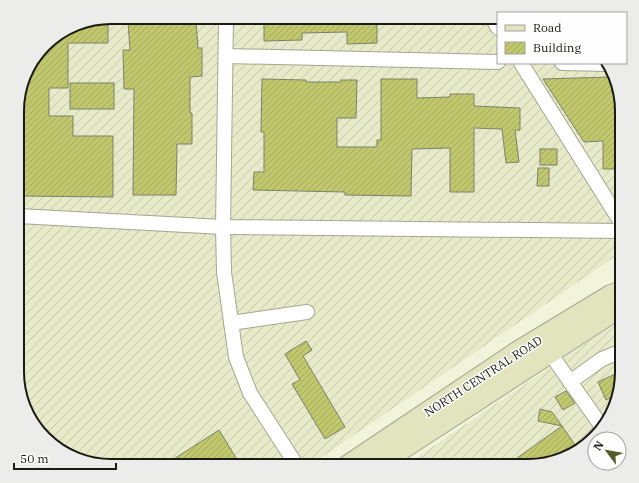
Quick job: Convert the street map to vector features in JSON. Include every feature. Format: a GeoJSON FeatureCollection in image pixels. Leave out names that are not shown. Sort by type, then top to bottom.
{"type":"FeatureCollection","features":[{"type":"Feature","properties":{"kind":"main road","name":"NORTH CENTRAL ROAD"},"geometry":{"type":"LineString","coordinates":[[357,459],[517,352],[615,294]]}},
{"type":"Feature","properties":{"kind":"main road","name":"NORTH CENTRAL ROAD"},"geometry":{"type":"LineString","coordinates":[[387,459],[615,311]]}},
{"type":"Feature","properties":{"kind":"street"},"geometry":{"type":"LineString","coordinates":[[226,24],[223,227],[224,272],[236,357],[250,393],[292,459]]}},
{"type":"Feature","properties":{"kind":"street"},"geometry":{"type":"LineString","coordinates":[[226,56],[497,62]]}},
{"type":"Feature","properties":{"kind":"street"},"geometry":{"type":"LineString","coordinates":[[522,64],[615,213]]}},
{"type":"Feature","properties":{"kind":"street"},"geometry":{"type":"LineString","coordinates":[[24,216],[223,227],[615,231]]}},
{"type":"Feature","properties":{"kind":"street"},"geometry":{"type":"LineString","coordinates":[[231,323],[307,312]]}},
{"type":"Feature","properties":{"kind":"street"},"geometry":{"type":"LineString","coordinates":[[550,353],[598,422]]}},
{"type":"Feature","properties":{"kind":"street"},"geometry":{"type":"LineString","coordinates":[[570,382],[602,359],[615,354]]}},
{"type":"Feature","properties":{"kind":"shaded area"},"geometry":{"type":"Polygon","coordinates":[[[105,24],[497,24],[497,64],[601,64],[606,73],[615,105],[615,219],[612,219],[615,234],[615,257],[319,459],[105,459],[88,456],[67,447],[58,441],[42,425],[33,410],[27,395],[24,378],[24,111],[29,83],[39,63],[54,46],[63,39],[83,29],[105,24]]]}},
{"type":"Feature","properties":{"kind":"shaded area"},"geometry":{"type":"Polygon","coordinates":[[[615,326],[615,378],[612,395],[603,416],[592,431],[587,431],[587,436],[572,447],[551,456],[534,459],[414,459],[599,334],[615,326]]]}},
{"type":"Feature","properties":{"kind":"building"},"geometry":{"type":"Polygon","coordinates":[[[105,24],[108,24],[108,43],[68,43],[68,88],[49,88],[49,116],[73,116],[73,136],[113,136],[113,197],[24,196],[24,111],[26,94],[31,78],[46,54],[67,36],[83,29],[105,24]]]}},
{"type":"Feature","properties":{"kind":"building"},"geometry":{"type":"Polygon","coordinates":[[[128,24],[196,24],[198,48],[202,48],[202,76],[190,77],[192,144],[177,144],[176,195],[133,195],[134,89],[124,89],[123,50],[130,50],[128,24]]]}},
{"type":"Feature","properties":{"kind":"building"},"geometry":{"type":"Polygon","coordinates":[[[264,24],[377,24],[377,43],[347,44],[347,32],[302,33],[302,40],[264,41],[264,24]]]}},
{"type":"Feature","properties":{"kind":"building"},"geometry":{"type":"Polygon","coordinates":[[[608,77],[615,105],[615,169],[603,169],[603,141],[584,142],[543,79],[608,77]]]}},
{"type":"Feature","properties":{"kind":"building"},"geometry":{"type":"Polygon","coordinates":[[[262,79],[306,80],[306,82],[341,82],[341,80],[357,80],[356,118],[337,118],[337,147],[377,147],[377,140],[381,140],[381,79],[417,79],[417,98],[450,97],[450,94],[474,94],[474,106],[520,108],[520,130],[515,130],[519,162],[506,163],[502,129],[474,128],[474,192],[450,192],[450,148],[412,149],[411,196],[345,195],[345,192],[253,190],[254,172],[264,172],[264,132],[261,132],[262,79]]]}},
{"type":"Feature","properties":{"kind":"building"},"geometry":{"type":"Polygon","coordinates":[[[70,83],[114,83],[114,109],[70,109],[70,83]]]}},
{"type":"Feature","properties":{"kind":"building"},"geometry":{"type":"Polygon","coordinates":[[[540,149],[557,149],[557,165],[540,165],[540,149]]]}},
{"type":"Feature","properties":{"kind":"building"},"geometry":{"type":"Polygon","coordinates":[[[538,168],[549,168],[549,186],[537,186],[538,168]]]}},
{"type":"Feature","properties":{"kind":"building"},"geometry":{"type":"Polygon","coordinates":[[[306,341],[312,350],[303,356],[345,427],[325,439],[292,384],[300,380],[285,354],[306,341]]]}},
{"type":"Feature","properties":{"kind":"building"},"geometry":{"type":"Polygon","coordinates":[[[615,374],[611,398],[606,400],[598,382],[615,374]]]}},
{"type":"Feature","properties":{"kind":"building"},"geometry":{"type":"Polygon","coordinates":[[[566,391],[575,403],[563,410],[555,397],[566,391]]]}},
{"type":"Feature","properties":{"kind":"building"},"geometry":{"type":"Polygon","coordinates":[[[540,409],[552,412],[562,426],[538,421],[540,409]]]}},
{"type":"Feature","properties":{"kind":"building"},"geometry":{"type":"Polygon","coordinates":[[[562,426],[575,445],[551,456],[534,459],[517,458],[562,426]]]}},
{"type":"Feature","properties":{"kind":"building"},"geometry":{"type":"Polygon","coordinates":[[[219,430],[237,459],[174,459],[219,430]]]}}]}
